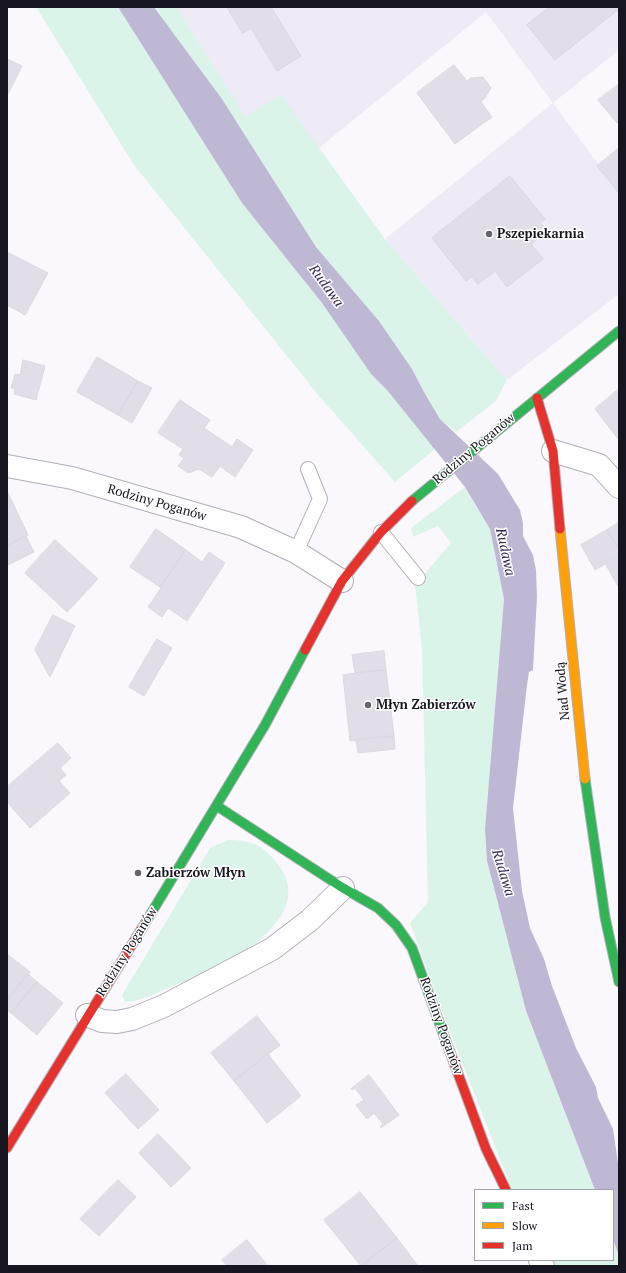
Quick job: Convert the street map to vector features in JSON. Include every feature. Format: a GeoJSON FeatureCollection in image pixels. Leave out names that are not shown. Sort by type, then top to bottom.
{"type":"FeatureCollection","features":[{"type":"Feature","properties":{"kind":"street","name":"Rodziny Poganów"},"geometry":{"type":"LineString","coordinates":[[7,1148],[265,725],[342,581],[381,532],[403,508],[512,417],[619,331]]}},
{"type":"Feature","properties":{"kind":"street","name":"Nad Wodą"},"geometry":{"type":"LineString","coordinates":[[537,398],[553,451],[582,754],[605,917],[619,982]]}},
{"type":"Feature","properties":{"kind":"street"},"geometry":{"type":"LineString","coordinates":[[553,451],[599,465],[619,487]]}},
{"type":"Feature","properties":{"kind":"street","name":"Rodziny Poganów"},"geometry":{"type":"LineString","coordinates":[[7,465],[72,478],[241,527],[296,552],[342,581]]}},
{"type":"Feature","properties":{"kind":"street","name":"Rodziny Poganów"},"geometry":{"type":"LineString","coordinates":[[217,806],[343,888],[378,908],[396,925],[412,948],[486,1149],[506,1189]]}},
{"type":"Feature","properties":{"kind":"street"},"geometry":{"type":"LineString","coordinates":[[87,1015],[102,1021],[117,1022],[132,1019],[164,1006],[272,949],[310,920],[343,888]]}},
{"type":"Feature","properties":{"kind":"lane"},"geometry":{"type":"LineString","coordinates":[[296,552],[320,499],[308,469]]}},
{"type":"Feature","properties":{"kind":"lane"},"geometry":{"type":"LineString","coordinates":[[381,532],[418,578]]}},
{"type":"Feature","properties":{"kind":"shaded area"},"geometry":{"type":"Polygon","coordinates":[[[177,7],[619,7],[619,50],[553,103],[486,12],[314,152],[245,118],[177,7]]]}},
{"type":"Feature","properties":{"kind":"shaded area"},"geometry":{"type":"Polygon","coordinates":[[[553,103],[619,192],[619,294],[507,380],[385,239],[553,103]]]}},
{"type":"Feature","properties":{"kind":"green space"},"geometry":{"type":"Polygon","coordinates":[[[36,7],[118,7],[242,203],[322,303],[371,374],[387,390],[435,449],[395,482],[319,396],[134,165],[36,7]]]}},
{"type":"Feature","properties":{"kind":"green space"},"geometry":{"type":"Polygon","coordinates":[[[154,7],[177,7],[245,117],[281,95],[385,239],[507,380],[496,401],[456,432],[440,419],[412,369],[379,321],[316,247],[222,99],[154,7]]]}},
{"type":"Feature","properties":{"kind":"green space"},"geometry":{"type":"Polygon","coordinates":[[[465,487],[490,529],[504,599],[485,829],[487,861],[526,1011],[595,1189],[512,1189],[442,1011],[410,923],[428,902],[422,648],[415,585],[451,543],[438,526],[413,537],[411,528],[465,487]]]}},
{"type":"Feature","properties":{"kind":"green space"},"geometry":{"type":"Polygon","coordinates":[[[228,840],[243,841],[256,845],[267,852],[277,863],[286,879],[288,895],[285,909],[276,923],[265,935],[252,946],[218,968],[143,999],[125,1002],[122,995],[210,848],[228,840]]]}},
{"type":"Feature","properties":{"kind":"green space"},"geometry":{"type":"Polygon","coordinates":[[[614,1242],[619,1256],[619,1266],[549,1266],[546,1261],[614,1261],[614,1242]]]}},
{"type":"Feature","properties":{"kind":"water","name":"Rudawa"},"geometry":{"type":"Polygon","coordinates":[[[118,7],[154,7],[222,99],[316,247],[379,321],[412,369],[440,419],[498,474],[520,510],[523,523],[523,536],[533,555],[536,570],[537,597],[533,670],[529,672],[527,685],[513,808],[522,891],[530,928],[544,959],[552,986],[576,1048],[596,1087],[598,1098],[613,1129],[619,1170],[619,1256],[614,1242],[614,1189],[595,1189],[526,1011],[487,861],[485,829],[504,599],[490,529],[465,487],[387,390],[371,374],[322,303],[242,203],[118,7]]]}},
{"type":"Feature","properties":{"kind":"building"},"geometry":{"type":"Polygon","coordinates":[[[227,7],[271,7],[301,56],[277,71],[251,28],[243,33],[227,7]]]}},
{"type":"Feature","properties":{"kind":"building"},"geometry":{"type":"Polygon","coordinates":[[[549,7],[619,7],[619,9],[555,60],[527,25],[549,7]]]}},
{"type":"Feature","properties":{"kind":"building"},"geometry":{"type":"Polygon","coordinates":[[[7,59],[22,66],[7,96],[7,59]]]}},
{"type":"Feature","properties":{"kind":"building"},"geometry":{"type":"Polygon","coordinates":[[[454,65],[467,81],[471,78],[483,77],[491,88],[481,102],[492,117],[455,144],[417,93],[454,65]]]}},
{"type":"Feature","properties":{"kind":"building"},"geometry":{"type":"Polygon","coordinates":[[[619,84],[619,121],[617,123],[598,100],[619,84]]]}},
{"type":"Feature","properties":{"kind":"building"},"geometry":{"type":"Polygon","coordinates":[[[619,148],[619,193],[597,166],[619,148]]]}},
{"type":"Feature","properties":{"kind":"building","name":"Pszepiekarnia"},"geometry":{"type":"Polygon","coordinates":[[[510,176],[545,219],[540,223],[547,231],[531,244],[543,259],[507,287],[495,271],[478,284],[472,277],[466,281],[432,238],[510,176]]]}},
{"type":"Feature","properties":{"kind":"building"},"geometry":{"type":"Polygon","coordinates":[[[7,252],[48,273],[25,315],[7,305],[7,252]]]}},
{"type":"Feature","properties":{"kind":"building"},"geometry":{"type":"Polygon","coordinates":[[[97,357],[138,381],[118,415],[77,392],[97,357]]]}},
{"type":"Feature","properties":{"kind":"building"},"geometry":{"type":"Polygon","coordinates":[[[23,360],[45,366],[36,400],[14,394],[15,389],[11,388],[15,374],[20,375],[23,360]]]}},
{"type":"Feature","properties":{"kind":"building"},"geometry":{"type":"Polygon","coordinates":[[[138,381],[152,388],[132,423],[118,415],[138,381]]]}},
{"type":"Feature","properties":{"kind":"building"},"geometry":{"type":"Polygon","coordinates":[[[619,389],[619,440],[595,409],[619,389]]]}},
{"type":"Feature","properties":{"kind":"building"},"geometry":{"type":"Polygon","coordinates":[[[180,400],[210,420],[204,428],[232,447],[237,439],[253,450],[235,477],[220,466],[212,477],[199,469],[188,473],[178,466],[184,458],[179,455],[183,449],[158,433],[180,400]]]}},
{"type":"Feature","properties":{"kind":"building"},"geometry":{"type":"Polygon","coordinates":[[[7,491],[28,535],[7,546],[7,491]]]}},
{"type":"Feature","properties":{"kind":"building"},"geometry":{"type":"Polygon","coordinates":[[[619,522],[619,549],[607,530],[619,522]]]}},
{"type":"Feature","properties":{"kind":"building"},"geometry":{"type":"Polygon","coordinates":[[[156,529],[186,550],[160,587],[130,567],[156,529]]]}},
{"type":"Feature","properties":{"kind":"building"},"geometry":{"type":"Polygon","coordinates":[[[607,530],[619,549],[619,556],[595,570],[581,545],[607,530]]]}},
{"type":"Feature","properties":{"kind":"building"},"geometry":{"type":"Polygon","coordinates":[[[26,536],[34,552],[8,565],[7,546],[26,536]]]}},
{"type":"Feature","properties":{"kind":"building"},"geometry":{"type":"Polygon","coordinates":[[[55,540],[98,579],[67,612],[25,573],[55,540]]]}},
{"type":"Feature","properties":{"kind":"building"},"geometry":{"type":"Polygon","coordinates":[[[186,550],[202,562],[209,552],[225,563],[187,621],[168,608],[162,617],[148,607],[186,550]]]}},
{"type":"Feature","properties":{"kind":"building"},"geometry":{"type":"Polygon","coordinates":[[[619,556],[619,588],[606,565],[619,556]]]}},
{"type":"Feature","properties":{"kind":"building"},"geometry":{"type":"Polygon","coordinates":[[[53,615],[75,626],[50,677],[35,650],[53,615]]]}},
{"type":"Feature","properties":{"kind":"building"},"geometry":{"type":"Polygon","coordinates":[[[157,639],[172,648],[144,696],[129,687],[157,639]]]}},
{"type":"Feature","properties":{"kind":"building"},"geometry":{"type":"Polygon","coordinates":[[[384,651],[386,670],[355,673],[352,655],[384,651]]]}},
{"type":"Feature","properties":{"kind":"building","name":"Młyn Zabierzów"},"geometry":{"type":"Polygon","coordinates":[[[386,670],[394,736],[350,741],[343,675],[386,670]]]}},
{"type":"Feature","properties":{"kind":"building"},"geometry":{"type":"Polygon","coordinates":[[[394,736],[395,749],[358,753],[356,740],[394,736]]]}},
{"type":"Feature","properties":{"kind":"building"},"geometry":{"type":"Polygon","coordinates":[[[58,743],[71,758],[60,768],[66,775],[59,781],[70,793],[30,828],[7,802],[7,787],[58,743]]]}},
{"type":"Feature","properties":{"kind":"building"},"geometry":{"type":"Polygon","coordinates":[[[7,954],[30,972],[7,1000],[7,954]]]}},
{"type":"Feature","properties":{"kind":"building"},"geometry":{"type":"Polygon","coordinates":[[[28,974],[37,982],[11,1013],[7,1010],[7,1000],[28,974]]]}},
{"type":"Feature","properties":{"kind":"building"},"geometry":{"type":"Polygon","coordinates":[[[37,982],[63,1003],[37,1035],[11,1013],[37,982]]]}},
{"type":"Feature","properties":{"kind":"building"},"geometry":{"type":"Polygon","coordinates":[[[257,1016],[280,1045],[234,1081],[211,1053],[257,1016]]]}},
{"type":"Feature","properties":{"kind":"building"},"geometry":{"type":"Polygon","coordinates":[[[268,1054],[301,1096],[267,1123],[234,1081],[268,1054]]]}},
{"type":"Feature","properties":{"kind":"building"},"geometry":{"type":"Polygon","coordinates":[[[126,1074],[159,1110],[138,1129],[105,1093],[126,1074]]]}},
{"type":"Feature","properties":{"kind":"building"},"geometry":{"type":"Polygon","coordinates":[[[369,1075],[399,1115],[381,1128],[380,1127],[383,1124],[374,1113],[367,1119],[356,1105],[364,1100],[355,1088],[352,1090],[351,1089],[369,1075]]]}},
{"type":"Feature","properties":{"kind":"building"},"geometry":{"type":"Polygon","coordinates":[[[158,1134],[191,1168],[171,1187],[139,1153],[158,1134]]]}},
{"type":"Feature","properties":{"kind":"building"},"geometry":{"type":"Polygon","coordinates":[[[118,1180],[136,1197],[99,1236],[80,1219],[118,1180]]]}},
{"type":"Feature","properties":{"kind":"building"},"geometry":{"type":"Polygon","coordinates":[[[360,1192],[397,1238],[361,1266],[324,1220],[360,1192]]]}},
{"type":"Feature","properties":{"kind":"building"},"geometry":{"type":"Polygon","coordinates":[[[397,1238],[418,1266],[361,1266],[397,1238]]]}},
{"type":"Feature","properties":{"kind":"building"},"geometry":{"type":"Polygon","coordinates":[[[247,1240],[268,1266],[227,1266],[222,1260],[247,1240]]]}},
{"type":"Feature","properties":{"kind":"traffic: fast"},"geometry":{"type":"LineString","coordinates":[[412,501],[619,331]]}},
{"type":"Feature","properties":{"kind":"traffic: fast"},"geometry":{"type":"LineString","coordinates":[[144,925],[265,725],[305,650]]}},
{"type":"Feature","properties":{"kind":"traffic: fast"},"geometry":{"type":"LineString","coordinates":[[585,779],[605,917],[619,982]]}},
{"type":"Feature","properties":{"kind":"traffic: fast"},"geometry":{"type":"LineString","coordinates":[[217,806],[343,888],[378,908],[396,925],[412,948],[450,1052]]}},
{"type":"Feature","properties":{"kind":"traffic: slow"},"geometry":{"type":"LineString","coordinates":[[560,529],[585,779]]}},
{"type":"Feature","properties":{"kind":"traffic: jam"},"geometry":{"type":"LineString","coordinates":[[537,398],[553,451],[560,529]]}},
{"type":"Feature","properties":{"kind":"traffic: jam"},"geometry":{"type":"LineString","coordinates":[[305,650],[342,581],[381,532],[412,501]]}},
{"type":"Feature","properties":{"kind":"traffic: jam"},"geometry":{"type":"LineString","coordinates":[[7,1148],[144,925]]}},
{"type":"Feature","properties":{"kind":"traffic: jam"},"geometry":{"type":"LineString","coordinates":[[450,1052],[486,1149],[506,1189]]}},
{"type":"Feature","properties":{"kind":"place","name":"Pszepiekarnia"},"geometry":{"type":"Point","coordinates":[489,234]}},
{"type":"Feature","properties":{"kind":"place","name":"Młyn Zabierzów"},"geometry":{"type":"Point","coordinates":[368,705]}},
{"type":"Feature","properties":{"kind":"place","name":"Zabierzów Młyn"},"geometry":{"type":"Point","coordinates":[138,873]}}]}
